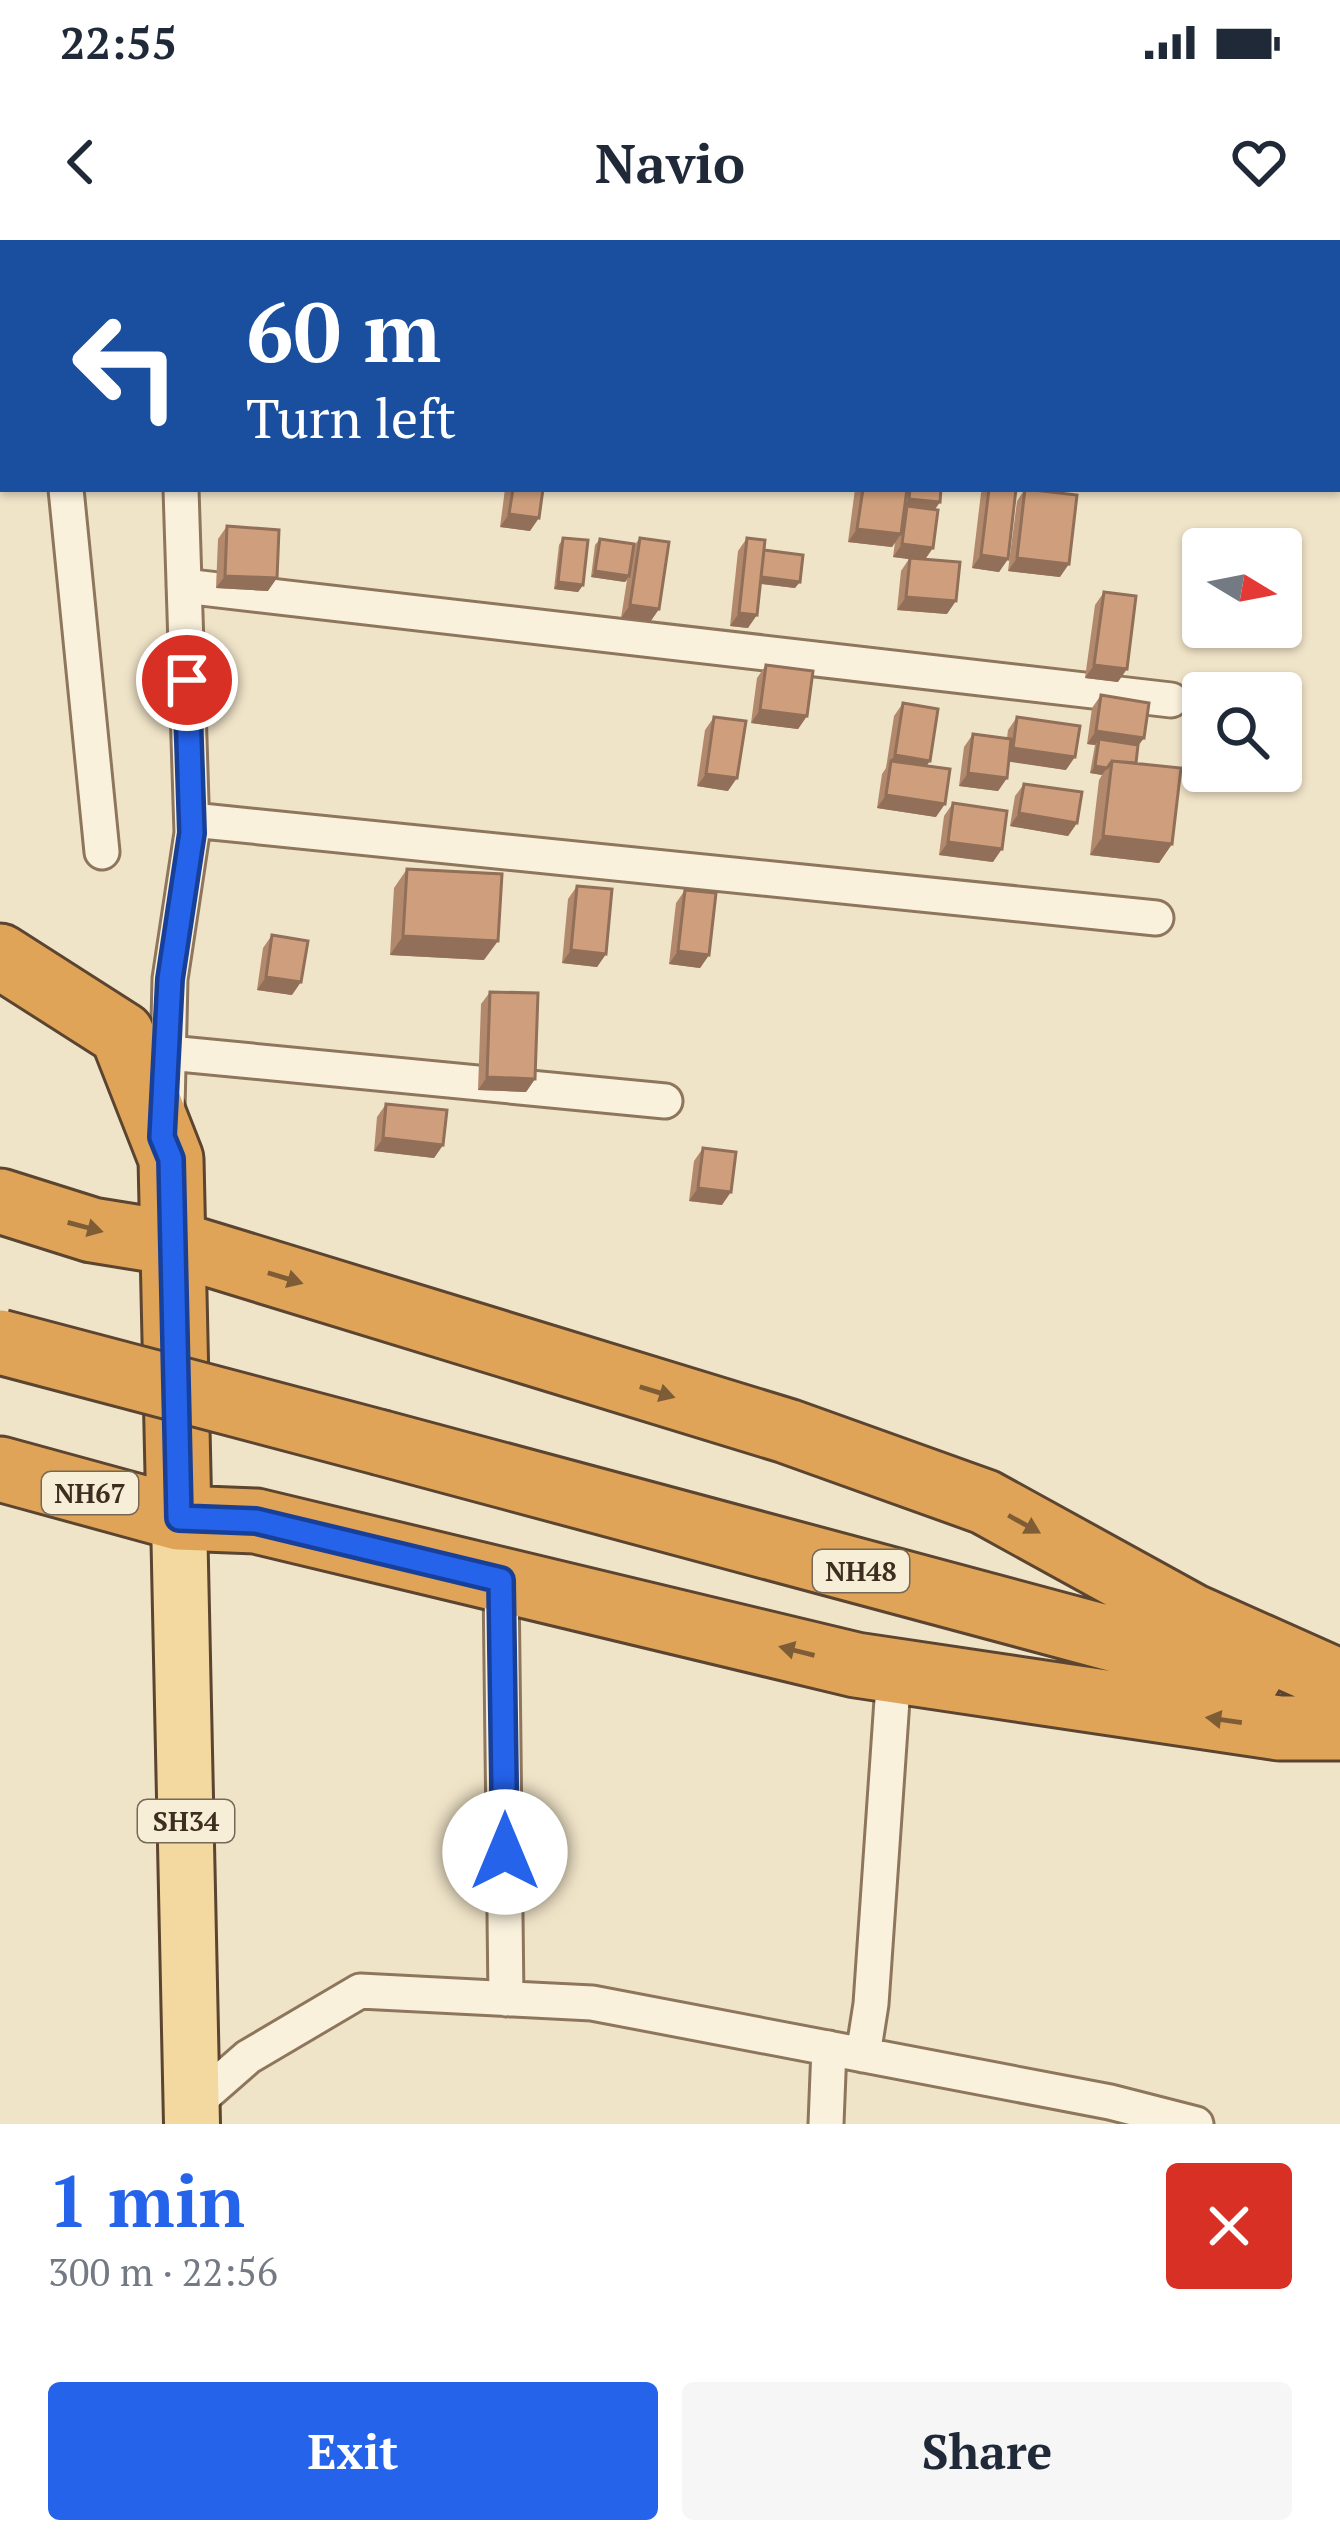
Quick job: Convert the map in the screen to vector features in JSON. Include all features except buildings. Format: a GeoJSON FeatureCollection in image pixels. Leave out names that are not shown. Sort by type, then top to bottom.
{"type":"FeatureCollection","features":[{"type":"Feature","properties":{"kind":"highway","name":"NH67"},"geometry":{"type":"LineString","coordinates":[[0,956],[122,1034],[171,1159],[179,1518],[0,1469]]}},
{"type":"Feature","properties":{"kind":"highway"},"geometry":{"type":"LineString","coordinates":[[0,1201],[92,1229],[173,1243],[787,1431],[985,1502],[1192,1616],[1340,1682]]}},
{"type":"Feature","properties":{"kind":"highway","name":"NH48"},"geometry":{"type":"LineString","coordinates":[[0,1342],[1340,1700]]}},
{"type":"Feature","properties":{"kind":"highway"},"geometry":{"type":"LineString","coordinates":[[179,1518],[256,1521],[894,1671],[1279,1728],[1340,1728]]}},
{"type":"Feature","properties":{"kind":"main road","name":"SH34"},"geometry":{"type":"LineString","coordinates":[[179,1518],[192,2115]]}},
{"type":"Feature","properties":{"kind":"street"},"geometry":{"type":"LineString","coordinates":[[66,492],[102,853]]}},
{"type":"Feature","properties":{"kind":"street"},"geometry":{"type":"LineString","coordinates":[[162,1137],[170,979],[192,820],[181,492]]}},
{"type":"Feature","properties":{"kind":"street"},"geometry":{"type":"LineString","coordinates":[[184,586],[1171,700]]}},
{"type":"Feature","properties":{"kind":"street"},"geometry":{"type":"LineString","coordinates":[[192,820],[1156,918]]}},
{"type":"Feature","properties":{"kind":"street"},"geometry":{"type":"LineString","coordinates":[[169,1053],[665,1101]]}},
{"type":"Feature","properties":{"kind":"street"},"geometry":{"type":"LineString","coordinates":[[501,1580],[506,1999]]}},
{"type":"Feature","properties":{"kind":"street"},"geometry":{"type":"LineString","coordinates":[[863,2055],[872,2004],[894,1671]]}},
{"type":"Feature","properties":{"kind":"street"},"geometry":{"type":"LineString","coordinates":[[192,2115],[248,2057],[360,1991],[592,2003],[1196,2124]]}},
{"type":"Feature","properties":{"kind":"street"},"geometry":{"type":"LineString","coordinates":[[826,2124],[829,2048]]}},
{"type":"Feature","properties":{"kind":"route"},"geometry":{"type":"LineString","coordinates":[[187,680],[192,833],[170,979],[167,1117],[162,1137],[171,1159],[179,1518],[256,1521],[501,1580],[505,1852]]}}]}
